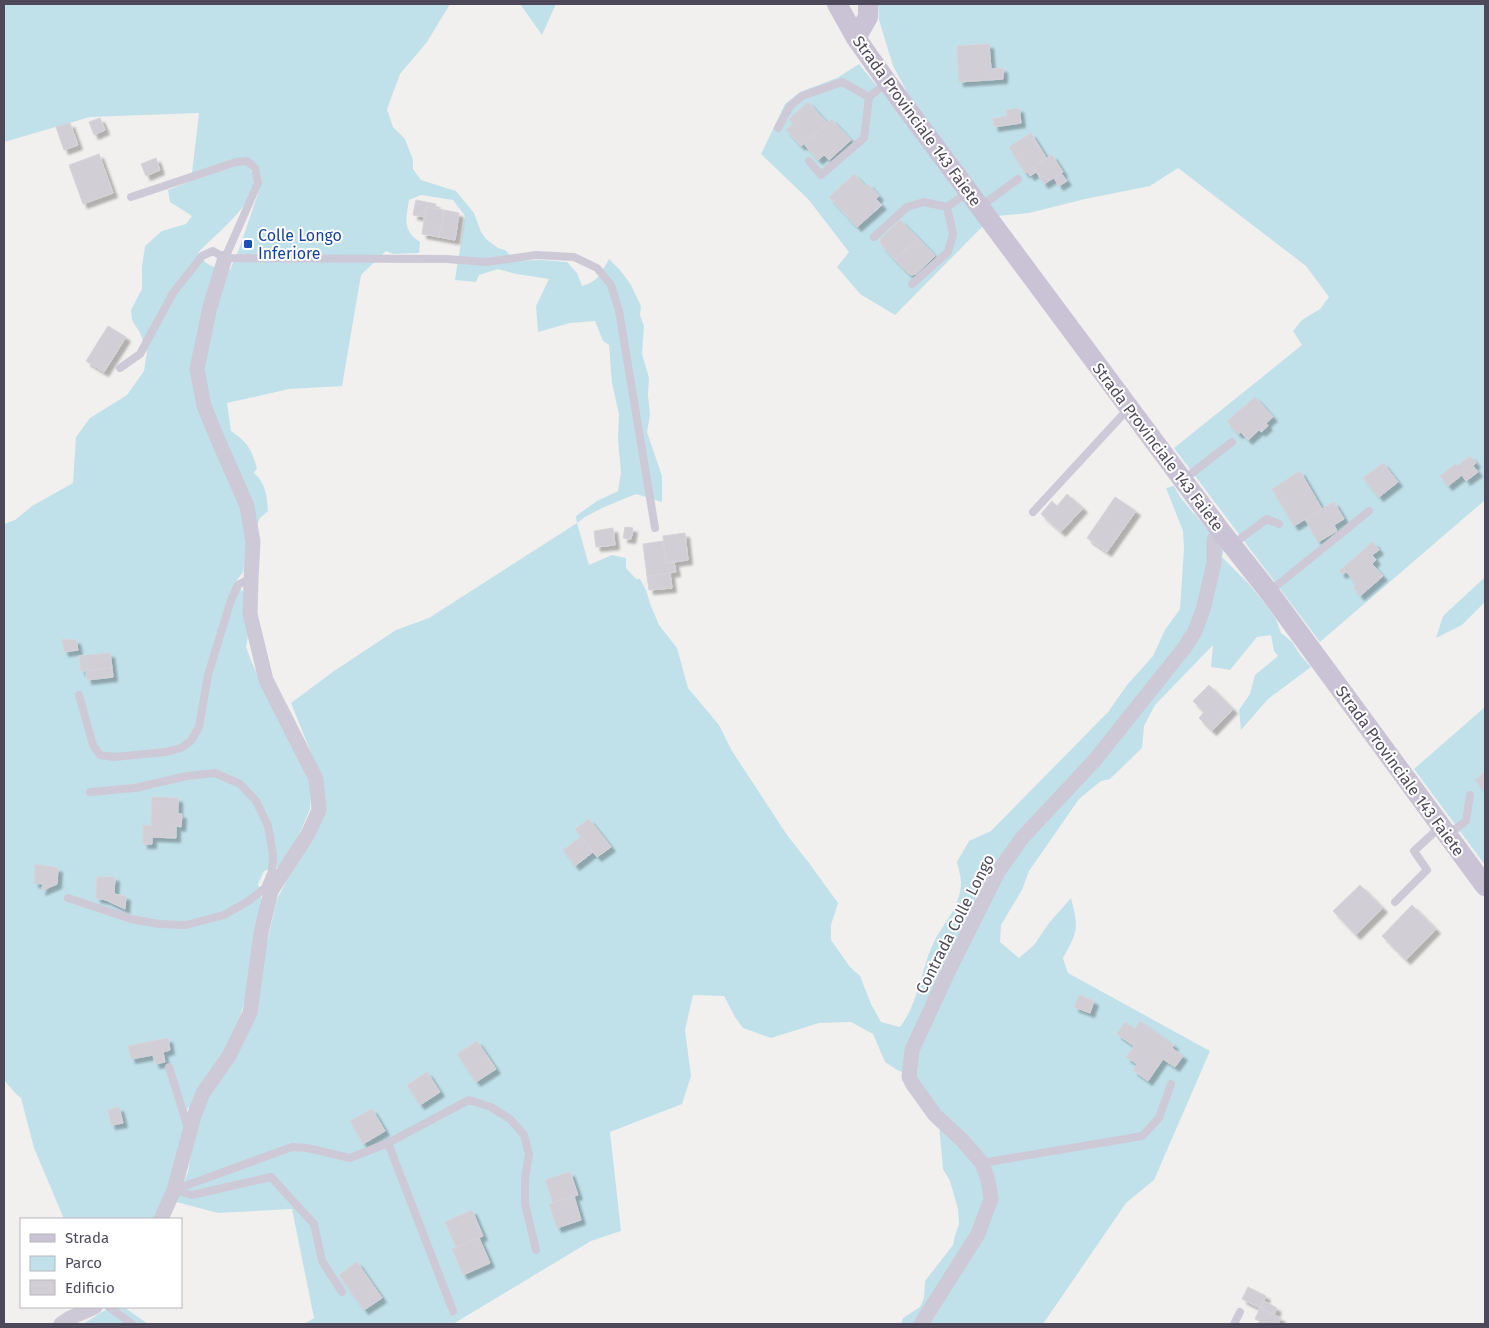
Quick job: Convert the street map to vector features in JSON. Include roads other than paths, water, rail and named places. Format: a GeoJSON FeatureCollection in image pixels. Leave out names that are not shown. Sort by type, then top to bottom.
{"type":"FeatureCollection","features":[{"type":"Feature","properties":{"kind":"main road","name":"Strada Provinciale 143 Faiete"},"geometry":{"type":"LineString","coordinates":[[837,4],[856,38],[886,82],[1183,480],[1269,592],[1485,886]]}},
{"type":"Feature","properties":{"kind":"main road"},"geometry":{"type":"LineString","coordinates":[[856,38],[868,17],[868,4]]}},
{"type":"Feature","properties":{"kind":"street"},"geometry":{"type":"LineString","coordinates":[[161,1218],[174,1190],[194,1116],[203,1093],[229,1056],[250,1013],[268,889],[308,834],[319,810],[316,778],[266,680],[250,614],[253,542],[247,506],[204,406],[197,369],[210,307],[226,258]]}},
{"type":"Feature","properties":{"kind":"street","name":"Contrada Colle Longo"},"geometry":{"type":"LineString","coordinates":[[921,1324],[978,1234],[991,1198],[988,1180],[982,1164],[962,1140],[935,1116],[912,1083],[909,1077],[912,1050],[948,972],[998,872],[1022,838],[1094,761],[1185,647],[1195,631],[1203,610],[1214,563],[1214,540],[1226,537]]}},
{"type":"Feature","properties":{"kind":"street"},"geometry":{"type":"LineString","coordinates":[[61,1324],[92,1308]]}},
{"type":"Feature","properties":{"kind":"lane"},"geometry":{"type":"LineString","coordinates":[[778,128],[790,106],[802,96],[842,82],[869,97]]}},
{"type":"Feature","properties":{"kind":"lane"},"geometry":{"type":"LineString","coordinates":[[808,161],[821,175],[864,138],[869,97],[886,82]]}},
{"type":"Feature","properties":{"kind":"lane"},"geometry":{"type":"LineString","coordinates":[[131,197],[236,162],[247,161],[255,168],[258,183],[226,258]]}},
{"type":"Feature","properties":{"kind":"lane"},"geometry":{"type":"LineString","coordinates":[[874,237],[907,207],[924,202],[947,207],[974,199],[1018,179]]}},
{"type":"Feature","properties":{"kind":"lane"},"geometry":{"type":"LineString","coordinates":[[912,284],[948,252],[953,234],[947,207]]}},
{"type":"Feature","properties":{"kind":"lane"},"geometry":{"type":"LineString","coordinates":[[120,368],[140,354],[173,293],[202,256],[213,251],[226,258],[446,258],[487,262],[536,255],[574,257],[597,268],[611,285],[619,311],[655,528]]}},
{"type":"Feature","properties":{"kind":"lane"},"geometry":{"type":"LineString","coordinates":[[1033,512],[1129,408]]}},
{"type":"Feature","properties":{"kind":"lane"},"geometry":{"type":"LineString","coordinates":[[1183,480],[1232,442]]}},
{"type":"Feature","properties":{"kind":"lane"},"geometry":{"type":"LineString","coordinates":[[1269,592],[1369,511]]}},
{"type":"Feature","properties":{"kind":"lane"},"geometry":{"type":"LineString","coordinates":[[1226,537],[1267,519],[1279,524]]}},
{"type":"Feature","properties":{"kind":"lane"},"geometry":{"type":"LineString","coordinates":[[79,695],[93,745],[100,755],[114,757],[166,752],[181,748],[191,741],[199,727],[208,674],[231,600],[238,585],[251,578]]}},
{"type":"Feature","properties":{"kind":"lane"},"geometry":{"type":"LineString","coordinates":[[68,898],[131,919],[159,924],[186,925],[224,915],[268,889],[272,871],[273,855],[268,826],[256,801],[240,784],[215,773],[187,776],[135,788],[90,792]]}},
{"type":"Feature","properties":{"kind":"lane"},"geometry":{"type":"LineString","coordinates":[[1395,902],[1427,870],[1414,852],[1444,831],[1466,821],[1470,795]]}},
{"type":"Feature","properties":{"kind":"lane"},"geometry":{"type":"LineString","coordinates":[[169,1067],[190,1132]]}},
{"type":"Feature","properties":{"kind":"lane"},"geometry":{"type":"LineString","coordinates":[[982,1164],[1142,1136],[1159,1118],[1171,1084]]}},
{"type":"Feature","properties":{"kind":"lane"},"geometry":{"type":"LineString","coordinates":[[174,1190],[292,1147],[307,1148],[350,1158],[388,1143],[469,1100],[491,1107],[510,1119],[524,1135],[528,1154],[525,1204],[536,1250]]}},
{"type":"Feature","properties":{"kind":"lane"},"geometry":{"type":"LineString","coordinates":[[388,1143],[453,1311]]}},
{"type":"Feature","properties":{"kind":"lane"},"geometry":{"type":"LineString","coordinates":[[174,1190],[192,1196],[271,1177],[314,1224],[322,1262],[342,1292]]}},
{"type":"Feature","properties":{"kind":"lane"},"geometry":{"type":"LineString","coordinates":[[110,1308],[132,1324]]}},
{"type":"Feature","properties":{"kind":"lane"},"geometry":{"type":"LineString","coordinates":[[1234,1324],[1240,1312]]}},
{"type":"Feature","properties":{"kind":"place","name":"Colle Longo Inferiore"},"geometry":{"type":"Point","coordinates":[248,244]}}]}
